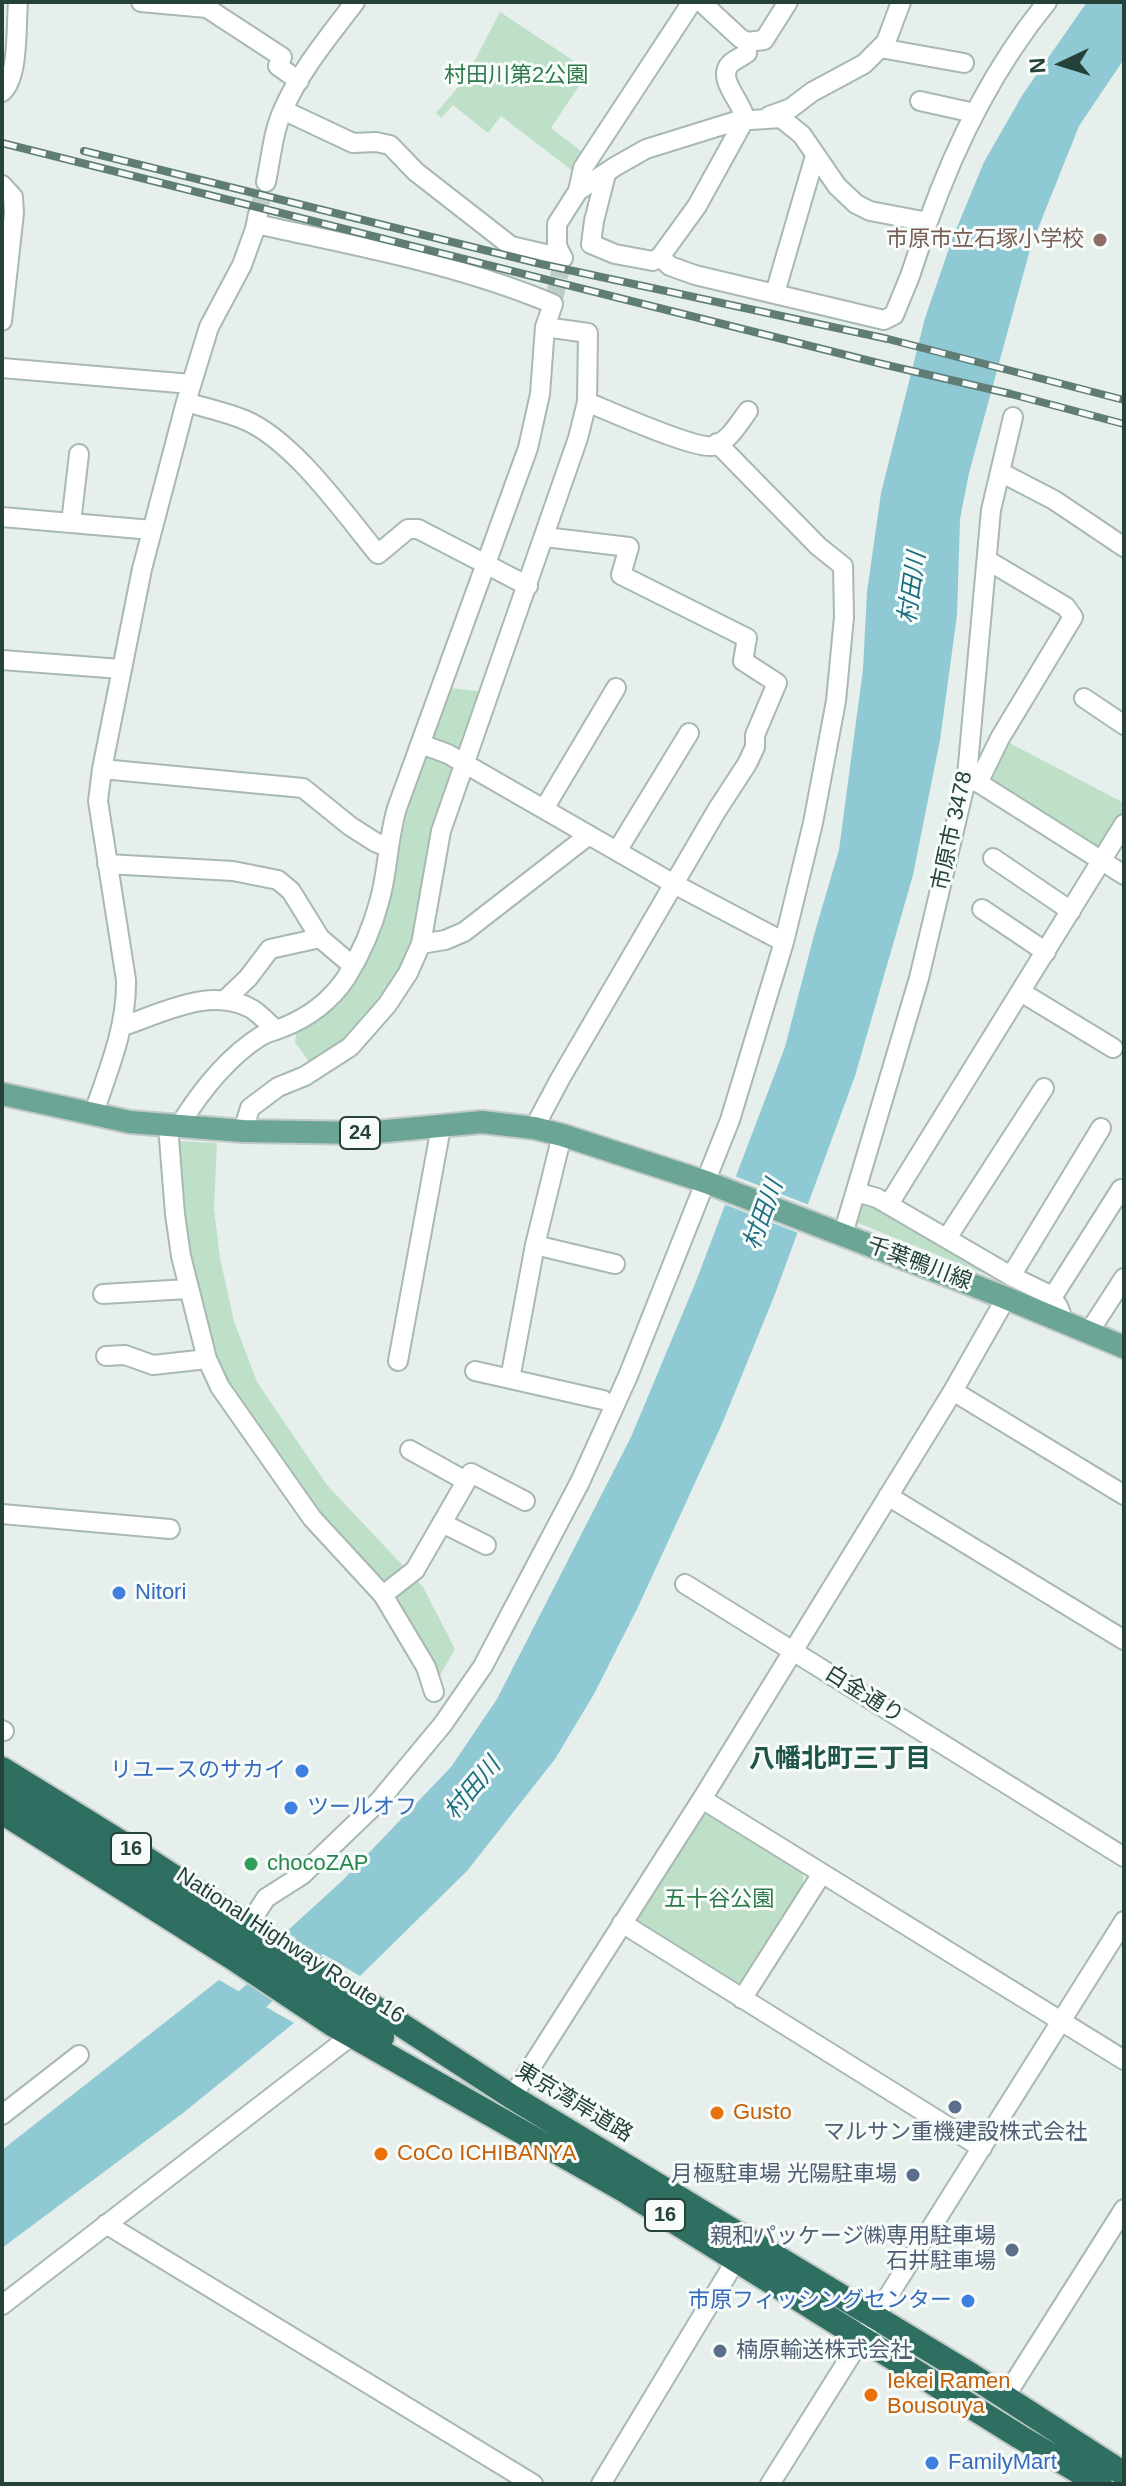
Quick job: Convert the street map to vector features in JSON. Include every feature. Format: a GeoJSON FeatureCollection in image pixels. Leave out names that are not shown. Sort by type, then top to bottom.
{"type":"FeatureCollection","features":[{"type":"Feature","properties":{"kind":"highway","name":"東京湾岸道路"},"geometry":{"type":"LineString","coordinates":[[2,1769],[125,1845],[347,2018],[512,2097],[772,2252],[869,2328],[1020,2437],[1100,2484]]}},
{"type":"Feature","properties":{"kind":"highway","name":"National Highway Route 16"},"geometry":{"type":"LineString","coordinates":[[2,1792],[245,1940]]}},
{"type":"Feature","properties":{"kind":"highway","name":"東京湾岸道路"},"geometry":{"type":"LineString","coordinates":[[2,1812],[245,1940],[347,2018]]}},
{"type":"Feature","properties":{"kind":"highway","name":"National Highway Route 16"},"geometry":{"type":"LineString","coordinates":[[347,2018],[379,2035],[464,2099]]}},
{"type":"Feature","properties":{"kind":"highway","name":"東京湾岸道路"},"geometry":{"type":"LineString","coordinates":[[464,2099],[624,2190],[736,2260],[1005,2397],[1124,2474]]}},
{"type":"Feature","properties":{"kind":"main road","name":"24"},"geometry":{"type":"LineString","coordinates":[[2,1094],[93,1115],[173,1126],[243,1131],[365,1133],[482,1122],[534,1128],[709,1183]]}},
{"type":"Feature","properties":{"kind":"main road","name":"千葉鴨川線"},"geometry":{"type":"LineString","coordinates":[[709,1183],[835,1231],[1008,1287],[1064,1322],[1124,1347]]}},
{"type":"Feature","properties":{"kind":"street"},"geometry":{"type":"LineString","coordinates":[[2,92],[9,86],[13,64],[18,2]]}},
{"type":"Feature","properties":{"kind":"street"},"geometry":{"type":"LineString","coordinates":[[141,2],[207,8],[282,57],[278,66],[299,81]]}},
{"type":"Feature","properties":{"kind":"street"},"geometry":{"type":"LineString","coordinates":[[266,182],[276,129],[283,110],[299,81],[355,2]]}},
{"type":"Feature","properties":{"kind":"street"},"geometry":{"type":"LineString","coordinates":[[283,110],[353,143],[390,145],[416,172],[511,246],[563,258],[557,246],[557,224],[578,191],[583,168],[692,2]]}},
{"type":"Feature","properties":{"kind":"street"},"geometry":{"type":"LineString","coordinates":[[701,2],[747,42],[764,40],[788,2]]}},
{"type":"Feature","properties":{"kind":"street"},"geometry":{"type":"LineString","coordinates":[[766,117],[791,108],[812,92],[864,64],[886,42],[901,2]]}},
{"type":"Feature","properties":{"kind":"street"},"geometry":{"type":"LineString","coordinates":[[660,257],[670,266],[695,275],[884,320],[894,315],[928,222],[974,113],[1030,23],[1047,2]]}},
{"type":"Feature","properties":{"kind":"street"},"geometry":{"type":"LineString","coordinates":[[606,174],[591,244],[615,254],[653,261],[660,257],[697,206],[745,119],[726,78],[732,61],[747,53],[747,42]]}},
{"type":"Feature","properties":{"kind":"street"},"geometry":{"type":"LineString","coordinates":[[880,48],[964,63]]}},
{"type":"Feature","properties":{"kind":"street"},"geometry":{"type":"LineString","coordinates":[[920,101],[974,113]]}},
{"type":"Feature","properties":{"kind":"street"},"geometry":{"type":"LineString","coordinates":[[578,191],[646,149],[745,119],[781,118],[802,135],[837,186],[856,204],[870,211],[928,222]]}},
{"type":"Feature","properties":{"kind":"street"},"geometry":{"type":"LineString","coordinates":[[775,293],[815,156]]}},
{"type":"Feature","properties":{"kind":"street"},"geometry":{"type":"LineString","coordinates":[[2,185],[13,197],[14,213],[2,321]]}},
{"type":"Feature","properties":{"kind":"street"},"geometry":{"type":"LineString","coordinates":[[93,1115],[123,1026],[127,1004],[126,980],[98,801],[102,769],[142,569],[188,393],[209,327],[242,265],[257,218],[505,284],[553,304],[545,327],[536,422],[397,808],[380,900],[362,951],[345,979],[322,1004],[300,1020],[263,1035],[237,1054],[199,1093],[173,1126],[175,1214],[188,1289],[207,1359],[220,1387],[312,1518],[383,1595],[426,1667],[434,1692]]}},
{"type":"Feature","properties":{"kind":"street"},"geometry":{"type":"LineString","coordinates":[[243,1131],[250,1108],[278,1087],[305,1076],[350,1047],[387,1005],[408,973],[421,944],[441,831],[545,537],[587,402],[588,333],[545,327]]}},
{"type":"Feature","properties":{"kind":"street"},"geometry":{"type":"LineString","coordinates":[[2,368],[188,393],[247,421],[283,445],[378,554],[408,529],[418,529],[528,586]]}},
{"type":"Feature","properties":{"kind":"street"},"geometry":{"type":"LineString","coordinates":[[587,402],[690,442],[712,446],[726,439],[748,411]]}},
{"type":"Feature","properties":{"kind":"street","name":"市原市 3478"},"geometry":{"type":"LineString","coordinates":[[835,1231],[856,1192],[973,779],[991,510],[1013,417]]}},
{"type":"Feature","properties":{"kind":"street"},"geometry":{"type":"LineString","coordinates":[[245,1940],[266,1898],[302,1875],[379,1801],[443,1724],[483,1666],[580,1482],[628,1376],[709,1183],[730,1120],[784,942],[813,823],[836,701],[844,617],[843,566],[818,546],[717,443]]}},
{"type":"Feature","properties":{"kind":"street"},"geometry":{"type":"LineString","coordinates":[[71,523],[79,454]]}},
{"type":"Feature","properties":{"kind":"street"},"geometry":{"type":"LineString","coordinates":[[1000,472],[1054,500],[1124,547]]}},
{"type":"Feature","properties":{"kind":"street"},"geometry":{"type":"LineString","coordinates":[[2,517],[152,530]]}},
{"type":"Feature","properties":{"kind":"street"},"geometry":{"type":"LineString","coordinates":[[534,1128],[747,764],[755,747],[755,735],[777,683],[743,661],[747,638],[621,575],[629,547],[545,537]]}},
{"type":"Feature","properties":{"kind":"street"},"geometry":{"type":"LineString","coordinates":[[987,560],[1066,607],[1073,617],[973,779],[1124,875]]}},
{"type":"Feature","properties":{"kind":"street"},"geometry":{"type":"LineString","coordinates":[[2,660],[121,669]]}},
{"type":"Feature","properties":{"kind":"street"},"geometry":{"type":"LineString","coordinates":[[544,809],[616,688]]}},
{"type":"Feature","properties":{"kind":"street"},"geometry":{"type":"LineString","coordinates":[[1084,698],[1124,725]]}},
{"type":"Feature","properties":{"kind":"street"},"geometry":{"type":"LineString","coordinates":[[617,851],[689,733]]}},
{"type":"Feature","properties":{"kind":"street"},"geometry":{"type":"LineString","coordinates":[[421,744],[448,754],[674,884],[784,942]]}},
{"type":"Feature","properties":{"kind":"street"},"geometry":{"type":"LineString","coordinates":[[102,769],[303,788],[350,826],[388,847]]}},
{"type":"Feature","properties":{"kind":"street"},"geometry":{"type":"LineString","coordinates":[[889,1204],[1124,824]]}},
{"type":"Feature","properties":{"kind":"street"},"geometry":{"type":"LineString","coordinates":[[421,944],[445,940],[464,932],[589,835]]}},
{"type":"Feature","properties":{"kind":"street"},"geometry":{"type":"LineString","coordinates":[[993,858],[1071,911]]}},
{"type":"Feature","properties":{"kind":"street"},"geometry":{"type":"LineString","coordinates":[[107,864],[233,871],[278,880],[291,891],[320,938],[353,966]]}},
{"type":"Feature","properties":{"kind":"street"},"geometry":{"type":"LineString","coordinates":[[982,909],[1046,952]]}},
{"type":"Feature","properties":{"kind":"street"},"geometry":{"type":"LineString","coordinates":[[225,1000],[248,978],[270,949],[320,938]]}},
{"type":"Feature","properties":{"kind":"street"},"geometry":{"type":"LineString","coordinates":[[1021,992],[1113,1048]]}},
{"type":"Feature","properties":{"kind":"street"},"geometry":{"type":"LineString","coordinates":[[123,1026],[203,999],[225,1000],[252,1009],[276,1030]]}},
{"type":"Feature","properties":{"kind":"street"},"geometry":{"type":"LineString","coordinates":[[947,1238],[1044,1088]]}},
{"type":"Feature","properties":{"kind":"street"},"geometry":{"type":"LineString","coordinates":[[398,1361],[441,1127]]}},
{"type":"Feature","properties":{"kind":"street"},"geometry":{"type":"LineString","coordinates":[[512,2097],[702,1799],[953,1391],[1008,1287],[1101,1128]]}},
{"type":"Feature","properties":{"kind":"street"},"geometry":{"type":"LineString","coordinates":[[510,1379],[535,1245],[562,1135]]}},
{"type":"Feature","properties":{"kind":"street"},"geometry":{"type":"LineString","coordinates":[[1053,1301],[1055,1293],[1121,1189]]}},
{"type":"Feature","properties":{"kind":"street"},"geometry":{"type":"LineString","coordinates":[[856,1192],[889,1204],[947,1238],[1008,1287],[1046,1293],[1058,1306],[1064,1322]]}},
{"type":"Feature","properties":{"kind":"street"},"geometry":{"type":"LineString","coordinates":[[535,1245],[615,1264]]}},
{"type":"Feature","properties":{"kind":"street"},"geometry":{"type":"LineString","coordinates":[[1089,1332],[1124,1278]]}},
{"type":"Feature","properties":{"kind":"street"},"geometry":{"type":"LineString","coordinates":[[103,1294],[188,1289]]}},
{"type":"Feature","properties":{"kind":"street"},"geometry":{"type":"LineString","coordinates":[[106,1356],[125,1355],[153,1365],[207,1359]]}},
{"type":"Feature","properties":{"kind":"street"},"geometry":{"type":"LineString","coordinates":[[475,1371],[603,1400]]}},
{"type":"Feature","properties":{"kind":"street"},"geometry":{"type":"LineString","coordinates":[[953,1391],[1124,1495]]}},
{"type":"Feature","properties":{"kind":"street"},"geometry":{"type":"LineString","coordinates":[[410,1450],[466,1481]]}},
{"type":"Feature","properties":{"kind":"street"},"geometry":{"type":"LineString","coordinates":[[383,1595],[415,1570],[471,1473],[525,1501]]}},
{"type":"Feature","properties":{"kind":"street"},"geometry":{"type":"LineString","coordinates":[[888,1496],[1124,1640]]}},
{"type":"Feature","properties":{"kind":"street"},"geometry":{"type":"LineString","coordinates":[[2,1514],[170,1529]]}},
{"type":"Feature","properties":{"kind":"street"},"geometry":{"type":"LineString","coordinates":[[442,1523],[486,1545]]}},
{"type":"Feature","properties":{"kind":"street","name":"白金通り"},"geometry":{"type":"LineString","coordinates":[[685,1584],[1124,1857]]}},
{"type":"Feature","properties":{"kind":"street"},"geometry":{"type":"LineString","coordinates":[[702,1799],[1124,2060]]}},
{"type":"Feature","properties":{"kind":"street"},"geometry":{"type":"LineString","coordinates":[[742,1999],[821,1875]]}},
{"type":"Feature","properties":{"kind":"street"},"geometry":{"type":"LineString","coordinates":[[770,2484],[1124,1921]]}},
{"type":"Feature","properties":{"kind":"street"},"geometry":{"type":"LineString","coordinates":[[622,1923],[982,2148]]}},
{"type":"Feature","properties":{"kind":"street"},"geometry":{"type":"LineString","coordinates":[[2,2305],[106,2224],[347,2018]]}},
{"type":"Feature","properties":{"kind":"street"},"geometry":{"type":"LineString","coordinates":[[2,2115],[79,2055]]}},
{"type":"Feature","properties":{"kind":"street"},"geometry":{"type":"LineString","coordinates":[[1005,2397],[1118,2233],[1124,2209]]}},
{"type":"Feature","properties":{"kind":"street"},"geometry":{"type":"LineString","coordinates":[[106,2224],[533,2484]]}},
{"type":"Feature","properties":{"kind":"street"},"geometry":{"type":"LineString","coordinates":[[601,2484],[736,2260]]}},
{"type":"Feature","properties":{"kind":"green space","name":"村田川第2公園"},"geometry":{"type":"Polygon","coordinates":[[[500,12],[589,71],[551,128],[586,155],[574,172],[501,116],[488,133],[453,105],[441,118],[436,113],[465,79],[500,12]]]}},
{"type":"Feature","properties":{"kind":"green space"},"geometry":{"type":"Polygon","coordinates":[[[451,688],[485,692],[416,950],[353,1039],[312,1066],[295,1042],[296,1033],[342,999],[371,955],[387,909],[409,803],[451,688]]]}},
{"type":"Feature","properties":{"kind":"green space"},"geometry":{"type":"Polygon","coordinates":[[[1000,738],[1124,803],[1124,824],[1101,861],[978,783],[1000,738]]]}},
{"type":"Feature","properties":{"kind":"green space"},"geometry":{"type":"Polygon","coordinates":[[[179,1141],[217,1143],[214,1208],[220,1258],[234,1321],[257,1382],[327,1485],[423,1587],[455,1649],[438,1679],[420,1637],[392,1594],[312,1507],[218,1368],[205,1338],[183,1224],[179,1141]]]}},
{"type":"Feature","properties":{"kind":"green space"},"geometry":{"type":"Polygon","coordinates":[[[863,1202],[901,1219],[995,1278],[853,1221],[858,1204],[863,1202]]]}},
{"type":"Feature","properties":{"kind":"green space","name":"五十谷公園"},"geometry":{"type":"Polygon","coordinates":[[[708,1814],[803,1871],[803,1885],[743,1982],[730,1984],[640,1928],[635,1916],[698,1817],[708,1814]]]}},
{"type":"Feature","properties":{"kind":"water"},"geometry":{"type":"Polygon","coordinates":[[[1087,2],[1124,2],[1124,59],[1079,126],[1031,246],[969,473],[960,519],[957,615],[940,740],[913,875],[855,1076],[775,1294],[722,1424],[638,1607],[594,1694],[555,1759],[467,1871],[360,1976],[286,1932],[342,1881],[451,1767],[497,1699],[631,1437],[695,1284],[785,1047],[839,850],[863,669],[867,592],[881,493],[925,318],[953,237],[984,162],[1023,94],[1087,2]]]}},
{"type":"Feature","properties":{"kind":"water"},"geometry":{"type":"Polygon","coordinates":[[[219,1980],[294,2023],[183,2113],[2,2248],[2,2150],[219,1980]]]}},
{"type":"Feature","properties":{"kind":"pier"},"geometry":{"type":"Polygon","coordinates":[[[732,1175],[812,1206],[801,1234],[721,1203],[732,1175]]]}},
{"type":"Feature","properties":{"kind":"waterway","name":"村田川"},"geometry":{"type":"LineString","coordinates":[[224,2026],[338,1919]]}},
{"type":"Feature","properties":{"kind":"tunnel"},"geometry":{"type":"LineString","coordinates":[[258,212],[266,182]]}},
{"type":"Feature","properties":{"kind":"tunnel"},"geometry":{"type":"LineString","coordinates":[[553,304],[563,258]]}},
{"type":"Feature","properties":{"kind":"railway"},"geometry":{"type":"LineString","coordinates":[[2,143],[1124,424]]}},
{"type":"Feature","properties":{"kind":"railway"},"geometry":{"type":"LineString","coordinates":[[84,151],[541,264],[888,339],[1124,400]]}},
{"type":"Feature","properties":{"kind":"place","name":"市原市立石塚小学校"},"geometry":{"type":"Point","coordinates":[1100,240]}},
{"type":"Feature","properties":{"kind":"place","name":"Nitori"},"geometry":{"type":"Point","coordinates":[119,1593]}},
{"type":"Feature","properties":{"kind":"place","name":"リユースのサカイ"},"geometry":{"type":"Point","coordinates":[302,1771]}},
{"type":"Feature","properties":{"kind":"place","name":"ツールオフ"},"geometry":{"type":"Point","coordinates":[291,1808]}},
{"type":"Feature","properties":{"kind":"place","name":"chocoZAP"},"geometry":{"type":"Point","coordinates":[251,1864]}},
{"type":"Feature","properties":{"kind":"place","name":"マルサン重機建設株式会社"},"geometry":{"type":"Point","coordinates":[955,2107]}},
{"type":"Feature","properties":{"kind":"place","name":"Gusto"},"geometry":{"type":"Point","coordinates":[717,2113]}},
{"type":"Feature","properties":{"kind":"place","name":"CoCo ICHIBANYA"},"geometry":{"type":"Point","coordinates":[381,2154]}},
{"type":"Feature","properties":{"kind":"place","name":"月極駐車場 光陽駐車場"},"geometry":{"type":"Point","coordinates":[913,2175]}},
{"type":"Feature","properties":{"kind":"place","name":"親和パッケージ㈱専用駐車場 石井駐車場"},"geometry":{"type":"Point","coordinates":[1012,2250]}},
{"type":"Feature","properties":{"kind":"place","name":"市原フィッシングセンター"},"geometry":{"type":"Point","coordinates":[968,2301]}},
{"type":"Feature","properties":{"kind":"place","name":"楠原輸送株式会社"},"geometry":{"type":"Point","coordinates":[720,2351]}},
{"type":"Feature","properties":{"kind":"place","name":"Iekei Ramen Bousouya"},"geometry":{"type":"Point","coordinates":[871,2395]}},
{"type":"Feature","properties":{"kind":"place","name":"FamilyMart"},"geometry":{"type":"Point","coordinates":[932,2463]}},
{"type":"Feature","properties":{"kind":"district","name":"八幡北町三丁目"},"geometry":{"type":"Point","coordinates":[840,1760]}}]}
